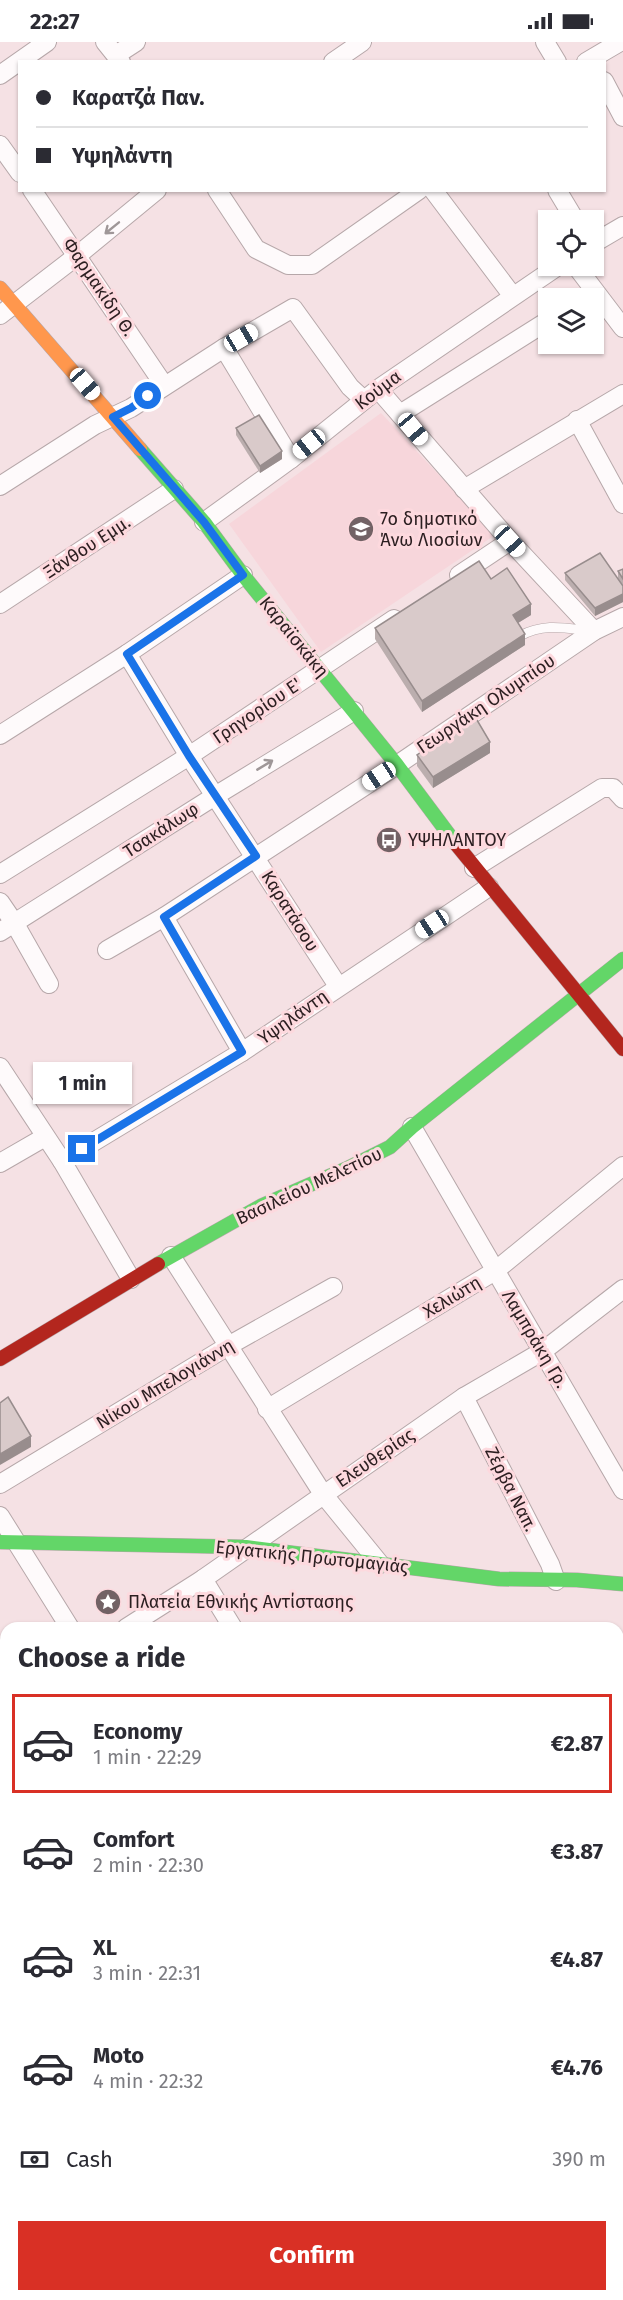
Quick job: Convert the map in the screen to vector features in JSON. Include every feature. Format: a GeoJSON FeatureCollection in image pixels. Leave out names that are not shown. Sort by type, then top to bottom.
{"type":"FeatureCollection","features":[{"type":"Feature","properties":{"kind":"street"},"geometry":{"type":"LineString","coordinates":[[21,60],[47,42]]}},
{"type":"Feature","properties":{"kind":"street"},"geometry":{"type":"LineString","coordinates":[[114,53],[136,42]]}},
{"type":"Feature","properties":{"kind":"street"},"geometry":{"type":"LineString","coordinates":[[341,55],[362,42]]}},
{"type":"Feature","properties":{"kind":"street"},"geometry":{"type":"LineString","coordinates":[[545,42],[556,60]]}},
{"type":"Feature","properties":{"kind":"street"},"geometry":{"type":"LineString","coordinates":[[591,60],[620,42]]}},
{"type":"Feature","properties":{"kind":"street"},"geometry":{"type":"LineString","coordinates":[[0,75],[18,62]]}},
{"type":"Feature","properties":{"kind":"street"},"geometry":{"type":"LineString","coordinates":[[606,85],[623,117]]}},
{"type":"Feature","properties":{"kind":"street"},"geometry":{"type":"LineString","coordinates":[[0,145],[18,170]]}},
{"type":"Feature","properties":{"kind":"street","name":"Φαρμακίδη Θ."},"geometry":{"type":"LineString","coordinates":[[33,192],[164,385]]}},
{"type":"Feature","properties":{"kind":"street"},"geometry":{"type":"LineString","coordinates":[[7,309],[155,192]]}},
{"type":"Feature","properties":{"kind":"street"},"geometry":{"type":"LineString","coordinates":[[218,192],[256,249],[288,266],[312,264],[416,192]]}},
{"type":"Feature","properties":{"kind":"street"},"geometry":{"type":"LineString","coordinates":[[435,192],[512,295]]}},
{"type":"Feature","properties":{"kind":"street"},"geometry":{"type":"LineString","coordinates":[[558,192],[569,210]]}},
{"type":"Feature","properties":{"kind":"street"},"geometry":{"type":"LineString","coordinates":[[604,237],[623,226]]}},
{"type":"Feature","properties":{"kind":"street","name":"Κούμα"},"geometry":{"type":"LineString","coordinates":[[204,522],[291,459],[371,394],[542,276]]}},
{"type":"Feature","properties":{"kind":"street","name":"Καραϊσκάκη"},"geometry":{"type":"LineString","coordinates":[[0,288],[7,309],[113,417],[204,522],[243,575],[397,765],[489,887],[623,1049]]}},
{"type":"Feature","properties":{"kind":"street"},"geometry":{"type":"LineString","coordinates":[[0,486],[95,425],[131,408],[164,385],[293,308],[350,387],[371,394],[400,414],[510,541],[594,631]]}},
{"type":"Feature","properties":{"kind":"street"},"geometry":{"type":"LineString","coordinates":[[604,310],[623,328]]}},
{"type":"Feature","properties":{"kind":"street"},"geometry":{"type":"LineString","coordinates":[[400,414],[538,327]]}},
{"type":"Feature","properties":{"kind":"street"},"geometry":{"type":"LineString","coordinates":[[224,348],[291,459]]}},
{"type":"Feature","properties":{"kind":"street"},"geometry":{"type":"LineString","coordinates":[[464,489],[623,394]]}},
{"type":"Feature","properties":{"kind":"street"},"geometry":{"type":"LineString","coordinates":[[578,420],[623,504]]}},
{"type":"Feature","properties":{"kind":"street","name":"Ξάνθου Εμμ."},"geometry":{"type":"LineString","coordinates":[[0,604],[174,489]]}},
{"type":"Feature","properties":{"kind":"street"},"geometry":{"type":"LineString","coordinates":[[443,585],[510,541]]}},
{"type":"Feature","properties":{"kind":"street"},"geometry":{"type":"LineString","coordinates":[[0,735],[127,654],[243,575]]}},
{"type":"Feature","properties":{"kind":"street","name":"Γρηγορίου Ε'"},"geometry":{"type":"LineString","coordinates":[[0,874],[189,756],[406,611]]}},
{"type":"Feature","properties":{"kind":"street","name":"Γεωργάκη Ολυμπίου"},"geometry":{"type":"LineString","coordinates":[[107,950],[164,917],[397,765],[594,631],[623,617]]}},
{"type":"Feature","properties":{"kind":"street","name":"Καρατάσου"},"geometry":{"type":"LineString","coordinates":[[127,654],[189,756],[256,856],[338,986]]}},
{"type":"Feature","properties":{"kind":"street","name":"Τσακάλωφ"},"geometry":{"type":"LineString","coordinates":[[8,928],[215,796],[354,711]]}},
{"type":"Feature","properties":{"kind":"street"},"geometry":{"type":"LineString","coordinates":[[474,868],[602,788],[618,794]]}},
{"type":"Feature","properties":{"kind":"street","name":"Υψηλάντη"},"geometry":{"type":"LineString","coordinates":[[62,1161],[242,1052],[489,887]]}},
{"type":"Feature","properties":{"kind":"street"},"geometry":{"type":"LineString","coordinates":[[0,902],[8,928],[49,984]]}},
{"type":"Feature","properties":{"kind":"street"},"geometry":{"type":"LineString","coordinates":[[164,917],[242,1052]]}},
{"type":"Feature","properties":{"kind":"street","name":"Βασιλείου Μελετίου"},"geometry":{"type":"LineString","coordinates":[[0,1359],[131,1279],[261,1206],[346,1170],[390,1147],[412,1126],[623,959]]}},
{"type":"Feature","properties":{"kind":"street"},"geometry":{"type":"LineString","coordinates":[[0,1067],[62,1161],[131,1279]]}},
{"type":"Feature","properties":{"kind":"street","name":"Λαμπράκη Γρ."},"geometry":{"type":"LineString","coordinates":[[412,1126],[623,1490]]}},
{"type":"Feature","properties":{"kind":"street"},"geometry":{"type":"LineString","coordinates":[[0,1163],[45,1137]]}},
{"type":"Feature","properties":{"kind":"street","name":"Χελιώτη"},"geometry":{"type":"LineString","coordinates":[[267,1409],[495,1271],[623,1166]]}},
{"type":"Feature","properties":{"kind":"street"},"geometry":{"type":"LineString","coordinates":[[171,1256],[322,1494],[380,1564]]}},
{"type":"Feature","properties":{"kind":"street","name":"Νίκου Μπελογιάννη"},"geometry":{"type":"LineString","coordinates":[[0,1484],[228,1346],[333,1287]]}},
{"type":"Feature","properties":{"kind":"street","name":"Ελευθερίας"},"geometry":{"type":"LineString","coordinates":[[135,1622],[203,1579],[464,1397],[543,1351],[623,1289]]}},
{"type":"Feature","properties":{"kind":"street","name":"Ζέρβα Ναπ."},"geometry":{"type":"LineString","coordinates":[[464,1397],[550,1564],[556,1581]]}},
{"type":"Feature","properties":{"kind":"street"},"geometry":{"type":"LineString","coordinates":[[0,1516],[9,1542],[66,1622]]}},
{"type":"Feature","properties":{"kind":"street","name":"Εργατικής Πρωτομαγιάς"},"geometry":{"type":"LineString","coordinates":[[9,1542],[246,1547],[500,1579],[577,1580],[623,1584]]}},
{"type":"Feature","properties":{"kind":"street"},"geometry":{"type":"LineString","coordinates":[[203,1579],[229,1622]]}},
{"type":"Feature","properties":{"kind":"lane"},"geometry":{"type":"LineString","coordinates":[[520,636],[535,628],[555,627],[594,631]]}},
{"type":"Feature","properties":{"kind":"shaded area","name":"7ο δημοτικό Άνω Λιοσίων"},"geometry":{"type":"Polygon","coordinates":[[[381,413],[495,535],[321,652],[229,524],[381,413]]]}},
{"type":"Feature","properties":{"kind":"building"},"geometry":{"type":"Polygon","coordinates":[[[259,415],[282,451],[260,466],[236,428],[259,415]]]}},
{"type":"Feature","properties":{"kind":"building"},"geometry":{"type":"Polygon","coordinates":[[[600,553],[623,586],[623,594],[595,608],[565,573],[600,553]]]}},
{"type":"Feature","properties":{"kind":"building"},"geometry":{"type":"Polygon","coordinates":[[[479,561],[491,579],[507,568],[531,604],[513,615],[525,634],[422,701],[375,628],[479,561]]]}},
{"type":"Feature","properties":{"kind":"building"},"geometry":{"type":"Polygon","coordinates":[[[623,569],[623,579],[618,571],[623,569]]]}},
{"type":"Feature","properties":{"kind":"building"},"geometry":{"type":"Polygon","coordinates":[[[474,715],[490,742],[433,777],[417,755],[474,715]]]}},
{"type":"Feature","properties":{"kind":"building"},"geometry":{"type":"Polygon","coordinates":[[[8,1397],[31,1436],[0,1454],[0,1403],[8,1397]]]}},
{"type":"Feature","properties":{"kind":"traffic: fast"},"geometry":{"type":"LineString","coordinates":[[140,449],[204,522],[243,575],[397,765],[456,844]]}},
{"type":"Feature","properties":{"kind":"traffic: fast"},"geometry":{"type":"LineString","coordinates":[[158,1264],[261,1206],[390,1147],[623,959]]}},
{"type":"Feature","properties":{"kind":"traffic: fast"},"geometry":{"type":"LineString","coordinates":[[0,1542],[246,1547],[499,1579],[577,1580],[623,1584]]}},
{"type":"Feature","properties":{"kind":"traffic: slow"},"geometry":{"type":"LineString","coordinates":[[0,288],[140,449]]}},
{"type":"Feature","properties":{"kind":"traffic: jam"},"geometry":{"type":"LineString","coordinates":[[456,844],[623,1049]]}},
{"type":"Feature","properties":{"kind":"traffic: jam"},"geometry":{"type":"LineString","coordinates":[[0,1359],[158,1264]]}},
{"type":"Feature","properties":{"kind":"place","name":"7ο δημοτικό Άνω Λιοσίων"},"geometry":{"type":"Point","coordinates":[361,529]}},
{"type":"Feature","properties":{"kind":"place","name":"ΥΨΗΛΑΝΤΟΥ"},"geometry":{"type":"Point","coordinates":[389,840]}},
{"type":"Feature","properties":{"kind":"place","name":"Πλατεία Εθνικής Αντίστασης"},"geometry":{"type":"Point","coordinates":[108,1602]}},
{"type":"Feature","properties":{"kind":"route"},"geometry":{"type":"LineString","coordinates":[[82,1149],[242,1052],[164,917],[256,856],[189,756],[127,654],[243,575],[204,522],[113,417],[148,396]]}}]}
